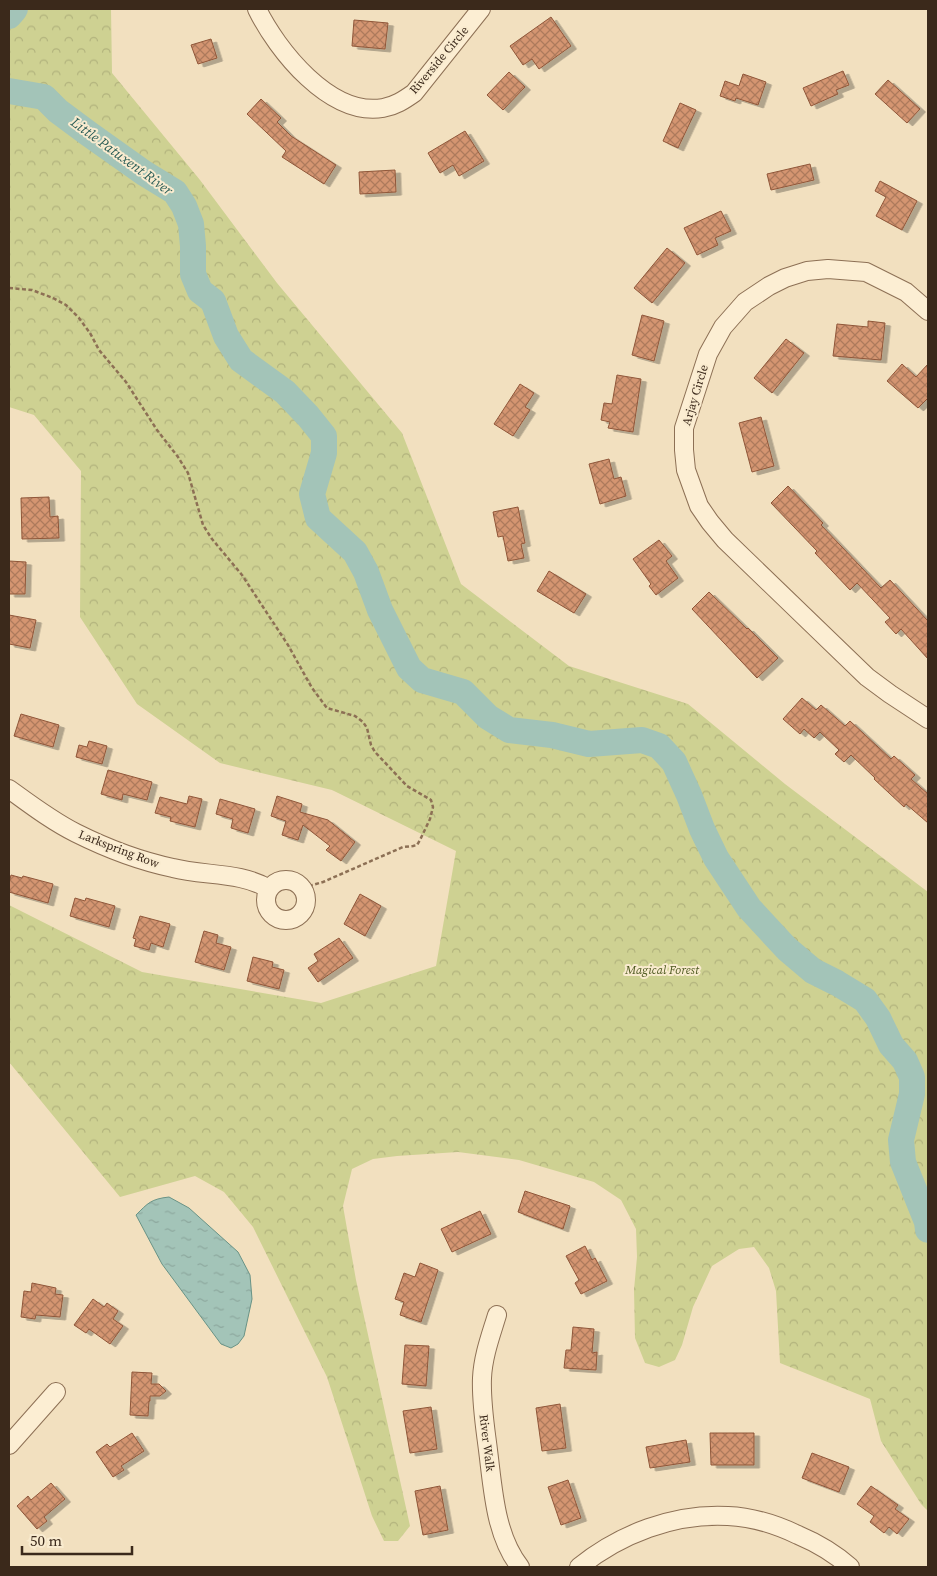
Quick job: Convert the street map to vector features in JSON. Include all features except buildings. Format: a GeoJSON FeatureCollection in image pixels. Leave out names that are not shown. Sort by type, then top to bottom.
{"type":"FeatureCollection","features":[{"type":"Feature","properties":{"kind":"street","name":"Riverside Circle"},"geometry":{"type":"LineString","coordinates":[[256,9],[269,32],[285,54],[309,78],[332,96],[349,105],[365,109],[383,108],[400,103],[414,93],[481,9]]}},
{"type":"Feature","properties":{"kind":"street","name":"Arjay Circle"},"geometry":{"type":"LineString","coordinates":[[928,311],[906,292],[866,272],[828,269],[808,271],[785,278],[768,286],[745,302],[723,327],[708,354],[684,428],[686,470],[699,506],[725,540],[868,677],[928,720]]}},
{"type":"Feature","properties":{"kind":"street","name":"Larkspring Row"},"geometry":{"type":"LineString","coordinates":[[9,790],[77,833],[141,860],[174,868],[244,879],[260,883],[269,889]]}},
{"type":"Feature","properties":{"kind":"street"},"geometry":{"type":"LineString","coordinates":[[282,880],[297,883],[305,894],[306,901],[298,916],[280,919],[272,915],[266,900],[269,889],[274,883],[282,880]]}},
{"type":"Feature","properties":{"kind":"street","name":"River Walk"},"geometry":{"type":"LineString","coordinates":[[497,1314],[482,1376],[483,1412],[495,1502],[507,1544],[520,1567]]}},
{"type":"Feature","properties":{"kind":"street"},"geometry":{"type":"LineString","coordinates":[[9,1445],[56,1392]]}},
{"type":"Feature","properties":{"kind":"street"},"geometry":{"type":"LineString","coordinates":[[579,1567],[610,1546],[635,1533],[662,1523],[693,1517],[728,1516],[758,1521],[787,1530],[815,1542],[839,1557],[850,1567]]}},
{"type":"Feature","properties":{"kind":"path"},"geometry":{"type":"LineString","coordinates":[[9,288],[32,290],[53,298],[66,305],[79,318],[99,350],[126,382],[157,430],[178,457],[188,473],[203,525],[212,539],[242,575],[288,645],[312,688],[327,708],[355,716],[363,722],[375,752],[407,786],[431,800],[432,813],[420,840],[416,844],[403,847],[323,882],[302,888]]}},
{"type":"Feature","properties":{"kind":"green space","name":"Magical Forest"},"geometry":{"type":"Polygon","coordinates":[[[9,9],[111,9],[112,73],[200,180],[277,283],[402,433],[461,584],[569,666],[688,704],[785,784],[928,892],[928,1511],[921,1504],[881,1441],[870,1399],[780,1363],[776,1291],[769,1268],[754,1247],[739,1249],[712,1266],[693,1307],[682,1345],[675,1360],[659,1367],[645,1363],[635,1338],[636,1229],[621,1200],[594,1182],[519,1160],[458,1152],[373,1159],[352,1169],[343,1206],[356,1280],[410,1526],[398,1541],[384,1541],[372,1516],[327,1377],[253,1227],[224,1192],[195,1176],[120,1197],[9,1062],[9,905],[142,972],[321,1003],[436,966],[456,851],[332,790],[220,763],[137,704],[80,617],[81,471],[34,415],[9,407],[9,9]]]}},
{"type":"Feature","properties":{"kind":"water"},"geometry":{"type":"Polygon","coordinates":[[[169,1197],[189,1208],[238,1252],[250,1275],[252,1299],[244,1336],[238,1344],[231,1348],[221,1344],[162,1264],[136,1215],[150,1202],[169,1197]]]}},
{"type":"Feature","properties":{"kind":"waterway","name":"Little Patuxent River"},"geometry":{"type":"LineString","coordinates":[[9,16],[15,9]]}},
{"type":"Feature","properties":{"kind":"waterway","name":"Little Patuxent River"},"geometry":{"type":"LineString","coordinates":[[9,91],[44,97],[58,111],[89,134],[144,173],[175,192],[184,206],[191,224],[193,274],[200,291],[213,301],[226,336],[241,360],[285,392],[324,436],[324,453],[312,494],[318,518],[355,552],[366,572],[380,610],[409,668],[422,680],[463,692],[488,717],[509,730],[552,735],[589,744],[642,740],[659,746],[674,762],[716,858],[749,908],[787,949],[813,971],[865,1000],[878,1018],[891,1045],[905,1061],[912,1077],[912,1094],[901,1140],[903,1162],[927,1222],[928,1230]]}}]}
